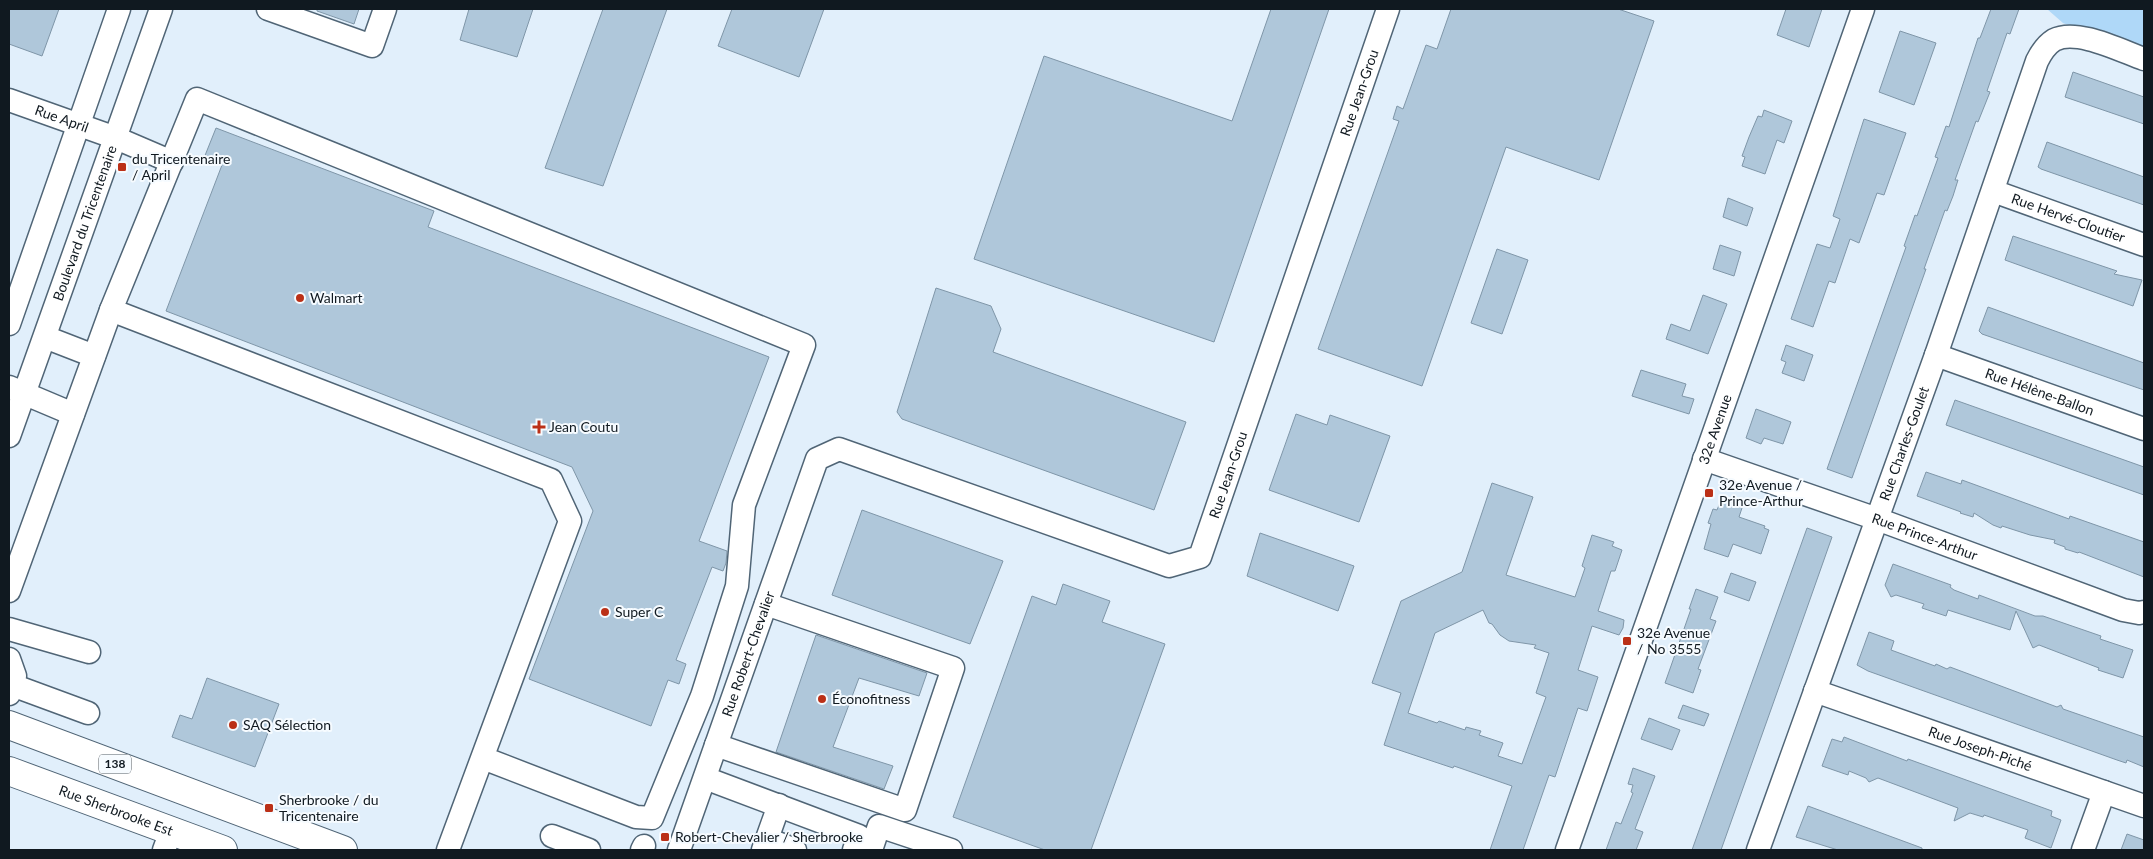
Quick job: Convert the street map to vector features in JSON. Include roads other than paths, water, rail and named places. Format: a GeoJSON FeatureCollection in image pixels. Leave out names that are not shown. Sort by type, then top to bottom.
{"type":"FeatureCollection","features":[{"type":"Feature","properties":{"kind":"main road","name":"138"},"geometry":{"type":"LineString","coordinates":[[9,725],[343,850]]}},
{"type":"Feature","properties":{"kind":"main road","name":"Rue Sherbrooke Est"},"geometry":{"type":"LineString","coordinates":[[9,771],[167,840],[223,850]]}},
{"type":"Feature","properties":{"kind":"main road"},"geometry":{"type":"LineString","coordinates":[[167,840],[220,804]]}},
{"type":"Feature","properties":{"kind":"street"},"geometry":{"type":"LineString","coordinates":[[9,324],[119,9]]}},
{"type":"Feature","properties":{"kind":"street","name":"Boulevard du Tricentenaire"},"geometry":{"type":"LineString","coordinates":[[9,436],[17,389],[45,337],[161,9]]}},
{"type":"Feature","properties":{"kind":"street"},"geometry":{"type":"LineString","coordinates":[[268,9],[372,46],[385,9]]}},
{"type":"Feature","properties":{"kind":"street","name":"Rue Jean-Grou"},"geometry":{"type":"LineString","coordinates":[[817,459],[839,449],[1169,566],[1200,557],[1388,9]]}},
{"type":"Feature","properties":{"kind":"street","name":"32e Avenue"},"geometry":{"type":"LineString","coordinates":[[1566,850],[1863,9]]}},
{"type":"Feature","properties":{"kind":"street","name":"Rue Charles-Goulet"},"geometry":{"type":"LineString","coordinates":[[1758,850],[1936,355],[2037,61],[2044,48],[2054,40],[2066,36],[2082,37],[2144,59]]}},
{"type":"Feature","properties":{"kind":"street"},"geometry":{"type":"LineString","coordinates":[[9,591],[111,310],[197,99],[804,345],[744,505],[737,586],[702,696],[652,818],[636,817],[483,758]]}},
{"type":"Feature","properties":{"kind":"street","name":"Rue April"},"geometry":{"type":"LineString","coordinates":[[9,100],[116,138],[172,162]]}},
{"type":"Feature","properties":{"kind":"street","name":"Rue Hervé-Cloutier"},"geometry":{"type":"LineString","coordinates":[[1993,191],[2144,245]]}},
{"type":"Feature","properties":{"kind":"street"},"geometry":{"type":"LineString","coordinates":[[111,310],[551,480],[570,521],[448,850]]}},
{"type":"Feature","properties":{"kind":"street"},"geometry":{"type":"LineString","coordinates":[[45,337],[94,356]]}},
{"type":"Feature","properties":{"kind":"street","name":"Rue Hélène-Ballon"},"geometry":{"type":"LineString","coordinates":[[1936,355],[2144,429]]}},
{"type":"Feature","properties":{"kind":"street"},"geometry":{"type":"LineString","coordinates":[[17,389],[73,414]]}},
{"type":"Feature","properties":{"kind":"street","name":"Rue Robert-Chevalier"},"geometry":{"type":"LineString","coordinates":[[679,850],[817,459]]}},
{"type":"Feature","properties":{"kind":"street","name":"Rue Prince-Arthur"},"geometry":{"type":"LineString","coordinates":[[1704,459],[1877,519],[2123,610],[2144,612]]}},
{"type":"Feature","properties":{"kind":"street"},"geometry":{"type":"LineString","coordinates":[[716,745],[905,810],[953,668],[766,604]]}},
{"type":"Feature","properties":{"kind":"street"},"geometry":{"type":"LineString","coordinates":[[9,629],[89,652]]}},
{"type":"Feature","properties":{"kind":"street"},"geometry":{"type":"LineString","coordinates":[[9,659],[15,676],[11,690],[88,713]]}},
{"type":"Feature","properties":{"kind":"street","name":"Rue Joseph-Piché"},"geometry":{"type":"LineString","coordinates":[[1815,691],[2144,806]]}},
{"type":"Feature","properties":{"kind":"street"},"geometry":{"type":"LineString","coordinates":[[704,778],[778,805],[847,844]]}},
{"type":"Feature","properties":{"kind":"street"},"geometry":{"type":"LineString","coordinates":[[2083,850],[2104,792]]}},
{"type":"Feature","properties":{"kind":"street"},"geometry":{"type":"LineString","coordinates":[[778,805],[765,845],[795,850]]}},
{"type":"Feature","properties":{"kind":"street"},"geometry":{"type":"LineString","coordinates":[[871,850],[880,826],[951,850]]}},
{"type":"Feature","properties":{"kind":"street"},"geometry":{"type":"LineString","coordinates":[[552,836],[589,850]]}},
{"type":"Feature","properties":{"kind":"place","name":"du Tricentenaire / April"},"geometry":{"type":"Point","coordinates":[122,167]}},
{"type":"Feature","properties":{"kind":"place","name":"Walmart"},"geometry":{"type":"Point","coordinates":[300,298]}},
{"type":"Feature","properties":{"kind":"place","name":"Jean Coutu"},"geometry":{"type":"Point","coordinates":[539,427]}},
{"type":"Feature","properties":{"kind":"place","name":"32e Avenue / Prince-Arthur"},"geometry":{"type":"Point","coordinates":[1709,493]}},
{"type":"Feature","properties":{"kind":"place","name":"Super C"},"geometry":{"type":"Point","coordinates":[605,612]}},
{"type":"Feature","properties":{"kind":"place","name":"32e Avenue / No 3555"},"geometry":{"type":"Point","coordinates":[1627,641]}},
{"type":"Feature","properties":{"kind":"place","name":"Éconofitness"},"geometry":{"type":"Point","coordinates":[822,699]}},
{"type":"Feature","properties":{"kind":"place","name":"SAQ Sélection"},"geometry":{"type":"Point","coordinates":[233,725]}},
{"type":"Feature","properties":{"kind":"place","name":"Sherbrooke / du Tricentenaire"},"geometry":{"type":"Point","coordinates":[269,808]}},
{"type":"Feature","properties":{"kind":"place","name":"Robert-Chevalier / Sherbrooke"},"geometry":{"type":"Point","coordinates":[665,837]}}]}
